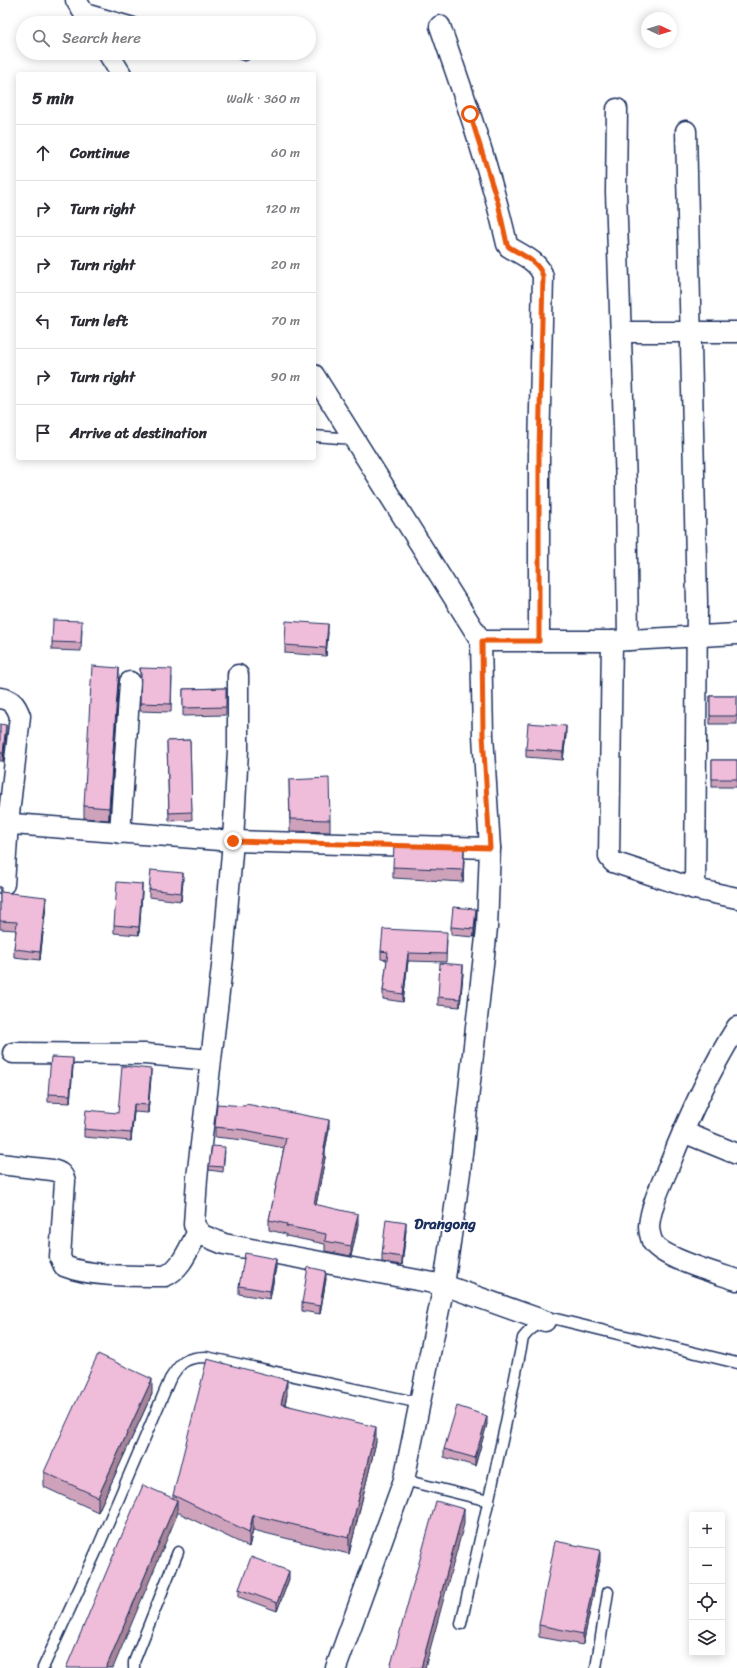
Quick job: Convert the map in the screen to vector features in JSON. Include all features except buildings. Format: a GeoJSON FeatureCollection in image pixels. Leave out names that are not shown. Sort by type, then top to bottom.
{"type":"FeatureCollection","features":[{"type":"Feature","properties":{"kind":"street"},"geometry":{"type":"LineString","coordinates":[[440,26],[483,152],[498,203],[507,244],[509,247],[538,266],[541,269],[543,277],[539,452],[539,641]]}},
{"type":"Feature","properties":{"kind":"street"},"geometry":{"type":"LineString","coordinates":[[112,60],[120,72]]}},
{"type":"Feature","properties":{"kind":"street"},"geometry":{"type":"LineString","coordinates":[[617,109],[616,192],[626,486],[609,857],[613,862],[694,889],[737,898]]}},
{"type":"Feature","properties":{"kind":"street"},"geometry":{"type":"LineString","coordinates":[[686,131],[692,333],[697,595],[697,761],[694,889]]}},
{"type":"Feature","properties":{"kind":"street"},"geometry":{"type":"LineString","coordinates":[[621,332],[737,332]]}},
{"type":"Feature","properties":{"kind":"street"},"geometry":{"type":"LineString","coordinates":[[316,378],[482,641],[483,735],[490,848],[487,928],[460,1172],[444,1285],[404,1480],[336,1668]]}},
{"type":"Feature","properties":{"kind":"street"},"geometry":{"type":"LineString","coordinates":[[482,641],[620,640],[737,634]]}},
{"type":"Feature","properties":{"kind":"street"},"geometry":{"type":"LineString","coordinates":[[238,675],[238,750],[233,841],[223,958],[196,1185],[194,1225],[198,1232],[206,1238],[224,1244],[444,1285],[545,1321]]}},
{"type":"Feature","properties":{"kind":"street"},"geometry":{"type":"LineString","coordinates":[[120,833],[130,682]]}},
{"type":"Feature","properties":{"kind":"street"},"geometry":{"type":"LineString","coordinates":[[0,698],[8,698],[16,705],[20,716],[4,823],[4,884]]}},
{"type":"Feature","properties":{"kind":"street"},"geometry":{"type":"LineString","coordinates":[[4,823],[233,841],[490,848]]}},
{"type":"Feature","properties":{"kind":"street"},"geometry":{"type":"LineString","coordinates":[[737,1027],[731,1048],[682,1132],[656,1198],[649,1228],[653,1242],[658,1248],[698,1267],[737,1280]]}},
{"type":"Feature","properties":{"kind":"street"},"geometry":{"type":"LineString","coordinates":[[13,1053],[145,1054],[210,1060]]}},
{"type":"Feature","properties":{"kind":"street"},"geometry":{"type":"LineString","coordinates":[[682,1132],[737,1154]]}},
{"type":"Feature","properties":{"kind":"street"},"geometry":{"type":"LineString","coordinates":[[0,1164],[52,1170],[60,1172],[63,1175],[65,1181],[60,1257],[64,1266],[85,1272],[165,1276],[173,1272],[179,1265],[198,1232]]}},
{"type":"Feature","properties":{"kind":"lane"},"geometry":{"type":"LineString","coordinates":[[82,10],[106,16]]}},
{"type":"Feature","properties":{"kind":"lane"},"geometry":{"type":"LineString","coordinates":[[316,436],[354,439]]}},
{"type":"Feature","properties":{"kind":"lane"},"geometry":{"type":"LineString","coordinates":[[461,1624],[489,1501],[523,1338],[536,1325],[545,1321],[556,1319],[737,1363]]}},
{"type":"Feature","properties":{"kind":"lane"},"geometry":{"type":"LineString","coordinates":[[43,1668],[96,1552],[170,1380],[182,1361],[195,1357],[206,1357],[420,1403]]}},
{"type":"Feature","properties":{"kind":"lane"},"geometry":{"type":"LineString","coordinates":[[404,1480],[489,1501]]}},
{"type":"Feature","properties":{"kind":"lane"},"geometry":{"type":"LineString","coordinates":[[134,1668],[134,1662],[178,1552]]}},
{"type":"Feature","properties":{"kind":"lane"},"geometry":{"type":"LineString","coordinates":[[596,1668],[608,1592]]}},
{"type":"Feature","properties":{"kind":"district","name":"Drangong"},"geometry":{"type":"Point","coordinates":[445,1224]}},
{"type":"Feature","properties":{"kind":"route"},"geometry":{"type":"LineString","coordinates":[[233,841],[490,848],[483,735],[482,641],[539,641],[539,452],[543,277],[541,269],[535,263],[509,247],[507,244],[498,203],[470,114]]}}]}
